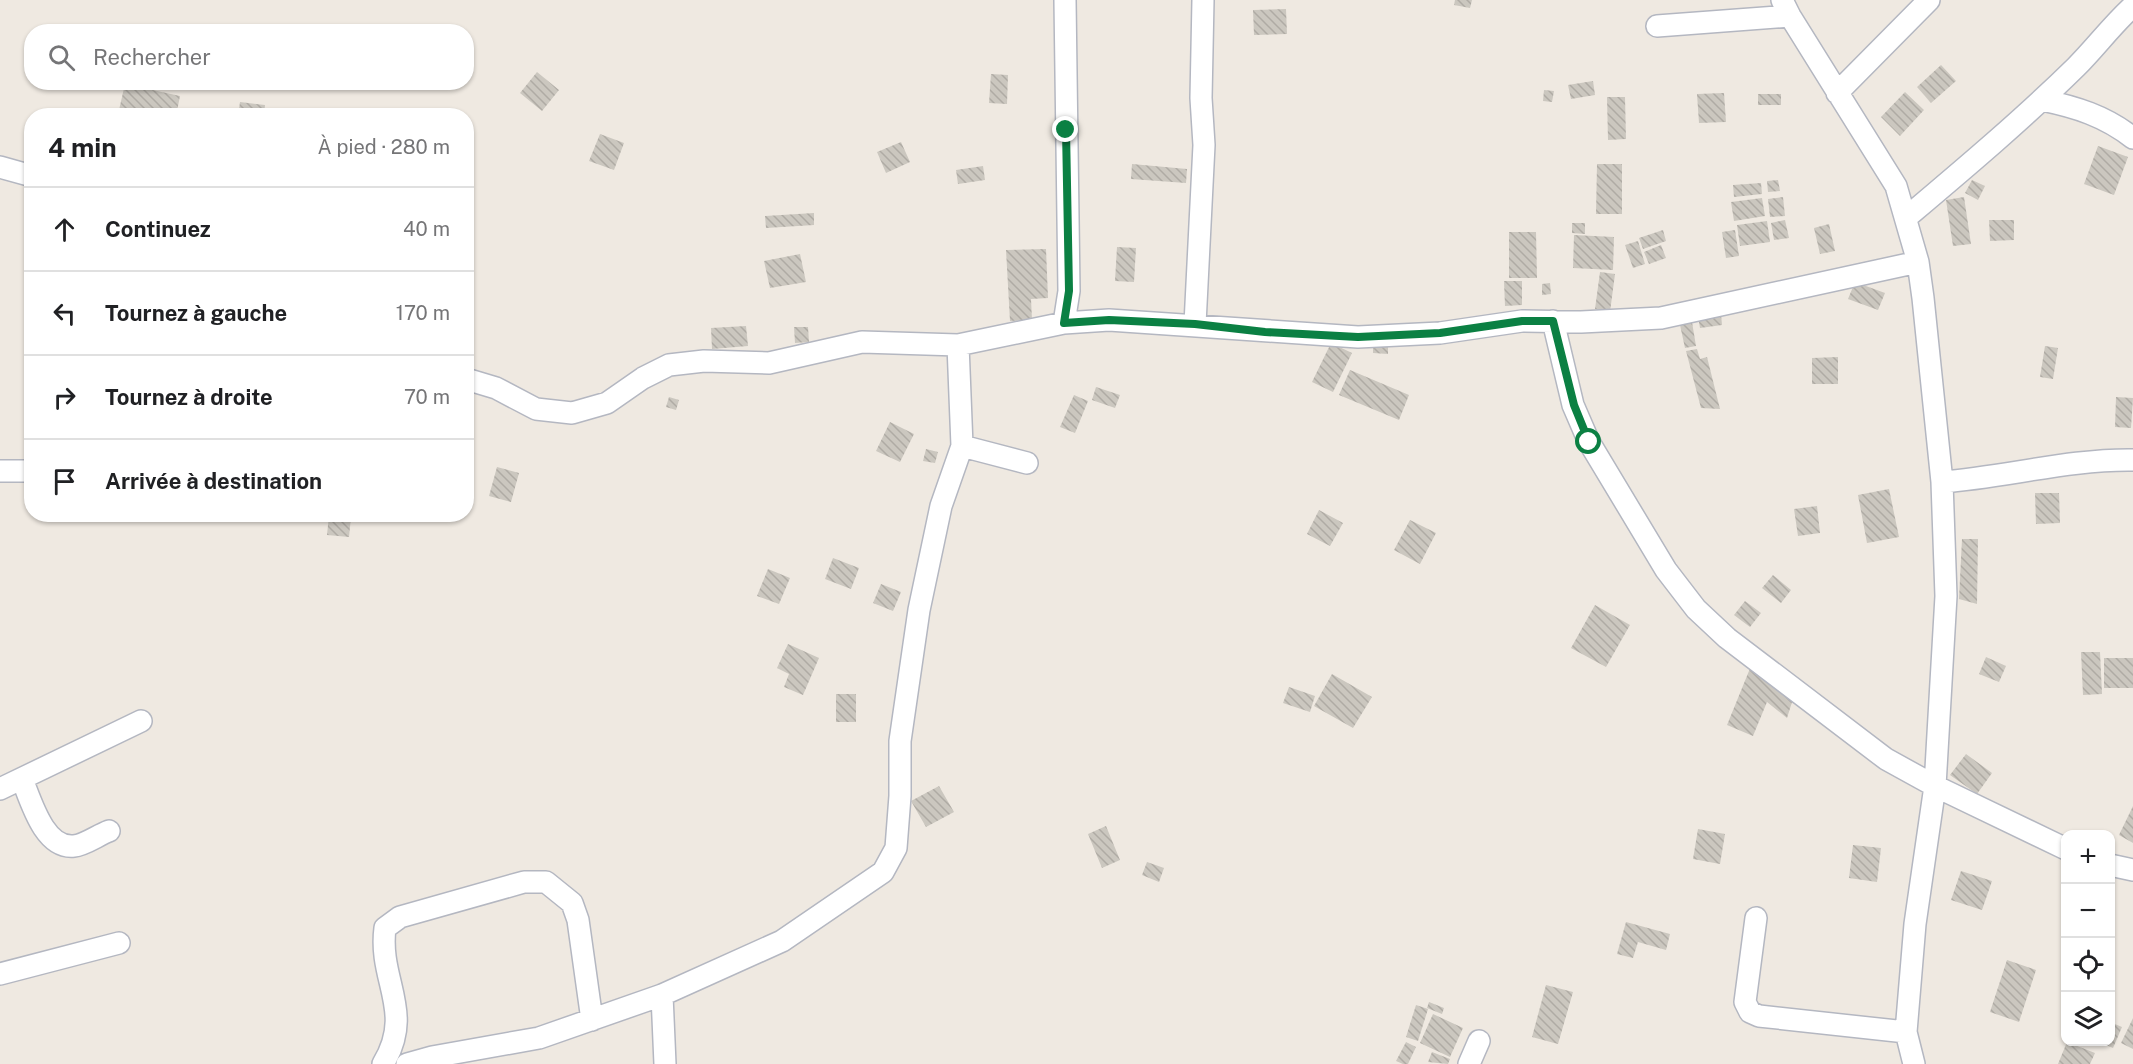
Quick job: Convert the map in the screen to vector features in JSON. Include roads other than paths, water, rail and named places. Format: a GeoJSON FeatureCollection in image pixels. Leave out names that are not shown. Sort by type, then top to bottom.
{"type":"FeatureCollection","features":[{"type":"Feature","properties":{"kind":"street"},"geometry":{"type":"LineString","coordinates":[[1064,323],[1069,291],[1065,0]]}},
{"type":"Feature","properties":{"kind":"street"},"geometry":{"type":"LineString","coordinates":[[1195,324],[1204,146],[1201,98],[1203,0]]}},
{"type":"Feature","properties":{"kind":"street"},"geometry":{"type":"LineString","coordinates":[[1837,93],[1929,0]]}},
{"type":"Feature","properties":{"kind":"street"},"geometry":{"type":"LineString","coordinates":[[1907,217],[2079,65],[2110,27],[2133,6]]}},
{"type":"Feature","properties":{"kind":"street"},"geometry":{"type":"LineString","coordinates":[[1657,26],[1786,8],[1896,186],[1907,217],[1918,262],[1942,482],[1946,596],[1935,786],[1915,924],[1906,1032],[1914,1064]]}},
{"type":"Feature","properties":{"kind":"street"},"geometry":{"type":"LineString","coordinates":[[2042,99],[2082,108],[2118,126],[2133,138]]}},
{"type":"Feature","properties":{"kind":"street"},"geometry":{"type":"LineString","coordinates":[[0,166],[24,174]]}},
{"type":"Feature","properties":{"kind":"street"},"geometry":{"type":"LineString","coordinates":[[474,381],[496,388],[536,409],[572,413],[607,403],[643,378],[669,365],[704,361],[769,363],[862,342],[958,345],[1064,323],[1109,320],[1195,324],[1265,332],[1358,337],[1440,333],[1522,321],[1661,318],[1918,262]]}},
{"type":"Feature","properties":{"kind":"street"},"geometry":{"type":"LineString","coordinates":[[1553,321],[1574,405],[1589,442],[1666,570],[1696,609],[1726,638],[1886,759],[1935,786],[2061,847]]}},
{"type":"Feature","properties":{"kind":"street"},"geometry":{"type":"LineString","coordinates":[[407,1064],[432,1057],[539,1038],[662,995],[782,941],[883,872],[896,848],[900,796],[900,741],[919,610],[941,506],[962,446],[958,345]]}},
{"type":"Feature","properties":{"kind":"street"},"geometry":{"type":"LineString","coordinates":[[962,446],[1027,463]]}},
{"type":"Feature","properties":{"kind":"street"},"geometry":{"type":"LineString","coordinates":[[1942,482],[1993,478],[2103,459],[2133,460]]}},
{"type":"Feature","properties":{"kind":"street"},"geometry":{"type":"LineString","coordinates":[[0,471],[24,471]]}},
{"type":"Feature","properties":{"kind":"street"},"geometry":{"type":"LineString","coordinates":[[0,789],[141,721]]}},
{"type":"Feature","properties":{"kind":"street"},"geometry":{"type":"LineString","coordinates":[[22,779],[37,814],[52,838],[66,846],[77,846],[109,831]]}},
{"type":"Feature","properties":{"kind":"street"},"geometry":{"type":"LineString","coordinates":[[2115,867],[2133,870]]}},
{"type":"Feature","properties":{"kind":"street"},"geometry":{"type":"LineString","coordinates":[[383,1064],[397,1034],[397,1017],[382,945],[385,928],[400,917],[524,882],[546,882],[572,903],[578,920],[592,1020]]}},
{"type":"Feature","properties":{"kind":"street"},"geometry":{"type":"LineString","coordinates":[[1756,918],[1745,1002],[1750,1012],[1759,1016],[1906,1032]]}},
{"type":"Feature","properties":{"kind":"street"},"geometry":{"type":"LineString","coordinates":[[0,975],[119,944]]}},
{"type":"Feature","properties":{"kind":"street"},"geometry":{"type":"LineString","coordinates":[[662,995],[665,1064]]}},
{"type":"Feature","properties":{"kind":"street"},"geometry":{"type":"LineString","coordinates":[[1469,1064],[1479,1041]]}}]}
